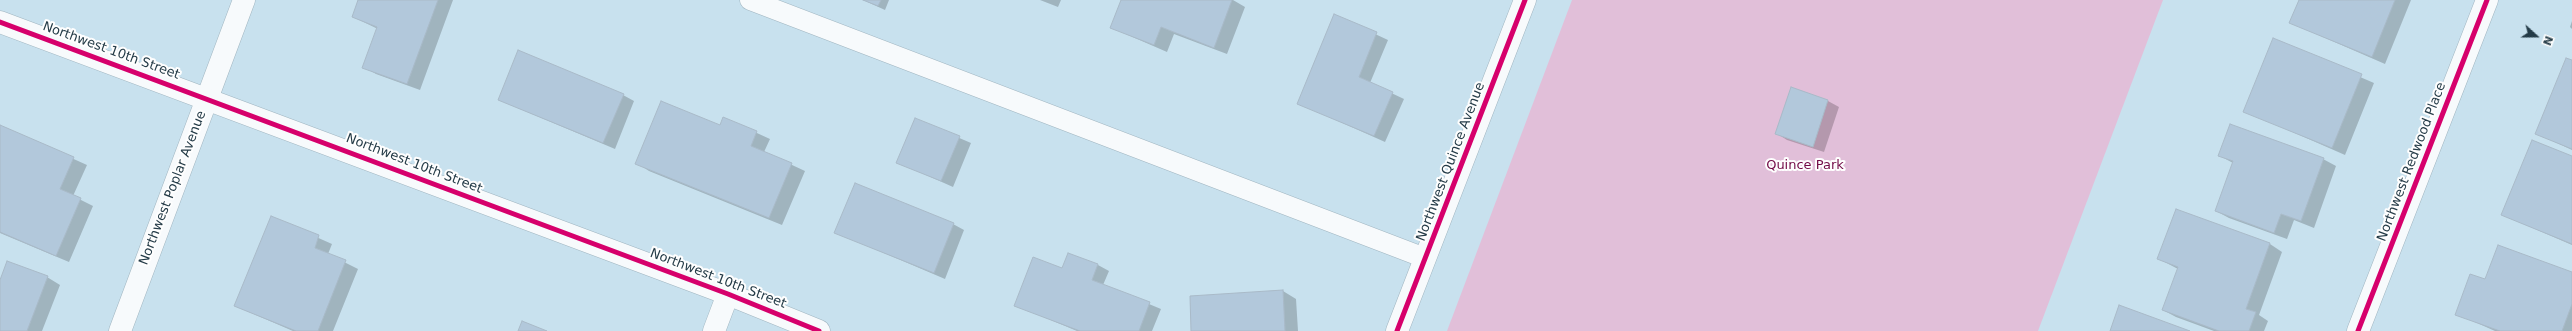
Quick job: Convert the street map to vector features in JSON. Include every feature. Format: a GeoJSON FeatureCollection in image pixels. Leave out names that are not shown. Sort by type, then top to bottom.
{"type":"FeatureCollection","features":[{"type":"Feature","properties":{"kind":"street","name":"Northwest Poplar Avenue"},"geometry":{"type":"LineString","coordinates":[[120,331],[244,0]]}},
{"type":"Feature","properties":{"kind":"street","name":"Northwest Quince Avenue"},"geometry":{"type":"LineString","coordinates":[[1397,331],[1525,0]]}},
{"type":"Feature","properties":{"kind":"street","name":"Northwest Redwood Place"},"geometry":{"type":"LineString","coordinates":[[2358,331],[2487,0]]}},
{"type":"Feature","properties":{"kind":"street","name":"Northwest 10th Street"},"geometry":{"type":"LineString","coordinates":[[0,22],[207,98],[728,294],[820,331]]}},
{"type":"Feature","properties":{"kind":"street"},"geometry":{"type":"LineString","coordinates":[[714,331],[728,294]]}},
{"type":"Feature","properties":{"kind":"lane"},"geometry":{"type":"LineString","coordinates":[[750,0],[1425,258]]}},
{"type":"Feature","properties":{"kind":"green space","name":"Quince Park"},"geometry":{"type":"Polygon","coordinates":[[[1572,0],[2163,0],[2038,331],[1447,331],[1572,0]]]}},
{"type":"Feature","properties":{"kind":"building"},"geometry":{"type":"Polygon","coordinates":[[[358,0],[438,0],[407,84],[362,68],[377,27],[352,17],[358,0]]]}},
{"type":"Feature","properties":{"kind":"building"},"geometry":{"type":"Polygon","coordinates":[[[863,0],[881,0],[878,6],[863,0]]]}},
{"type":"Feature","properties":{"kind":"building"},"geometry":{"type":"Polygon","coordinates":[[[1121,0],[1232,0],[1214,48],[1161,27],[1154,45],[1110,28],[1121,0]]]}},
{"type":"Feature","properties":{"kind":"building"},"geometry":{"type":"Polygon","coordinates":[[[2299,0],[2395,0],[2372,57],[2289,23],[2299,0]]]}},
{"type":"Feature","properties":{"kind":"building"},"geometry":{"type":"Polygon","coordinates":[[[1334,14],[1377,32],[1359,77],[1393,92],[1374,136],[1297,104],[1334,14]]]}},
{"type":"Feature","properties":{"kind":"building"},"geometry":{"type":"Polygon","coordinates":[[[2273,38],[2362,74],[2332,148],[2243,112],[2273,38]]]}},
{"type":"Feature","properties":{"kind":"building"},"geometry":{"type":"Polygon","coordinates":[[[518,50],[624,94],[603,143],[498,100],[518,50]]]}},
{"type":"Feature","properties":{"kind":"building"},"geometry":{"type":"Polygon","coordinates":[[[2566,58],[2572,60],[2572,149],[2535,134],[2566,58]]]}},
{"type":"Feature","properties":{"kind":"building"},"geometry":{"type":"Polygon","coordinates":[[[1791,87],[1828,100],[1813,147],[1775,134],[1791,87]]]}},
{"type":"Feature","properties":{"kind":"building"},"geometry":{"type":"Polygon","coordinates":[[[661,101],[720,125],[723,117],[757,131],[751,146],[792,163],[769,218],[635,164],[661,101]]]}},
{"type":"Feature","properties":{"kind":"building"},"geometry":{"type":"Polygon","coordinates":[[[915,118],[960,136],[941,181],[896,163],[915,118]]]}},
{"type":"Feature","properties":{"kind":"building"},"geometry":{"type":"Polygon","coordinates":[[[2230,124],[2324,158],[2301,221],[2281,214],[2274,233],[2215,211],[2233,161],[2218,156],[2230,124]]]}},
{"type":"Feature","properties":{"kind":"building"},"geometry":{"type":"Polygon","coordinates":[[[0,125],[74,157],[60,189],[81,198],[56,256],[0,232],[0,125]]]}},
{"type":"Feature","properties":{"kind":"building"},"geometry":{"type":"Polygon","coordinates":[[[2532,140],[2572,156],[2572,244],[2501,215],[2532,140]]]}},
{"type":"Feature","properties":{"kind":"building"},"geometry":{"type":"Polygon","coordinates":[[[855,183],[954,223],[934,273],[834,233],[855,183]]]}},
{"type":"Feature","properties":{"kind":"building"},"geometry":{"type":"Polygon","coordinates":[[[2176,209],[2270,243],[2246,309],[2256,312],[2249,331],[2219,331],[2162,310],[2178,267],[2157,259],[2176,209]]]}},
{"type":"Feature","properties":{"kind":"building"},"geometry":{"type":"Polygon","coordinates":[[[271,216],[319,235],[315,248],[346,260],[318,331],[296,331],[234,306],[271,216]]]}},
{"type":"Feature","properties":{"kind":"building"},"geometry":{"type":"Polygon","coordinates":[[[2498,245],[2572,272],[2572,304],[2562,331],[2500,331],[2455,315],[2470,274],[2485,279],[2498,245]]]}},
{"type":"Feature","properties":{"kind":"building"},"geometry":{"type":"Polygon","coordinates":[[[1068,253],[1098,264],[1092,280],[1150,302],[1139,331],[1080,331],[1014,306],[1033,257],[1062,268],[1068,253]]]}},
{"type":"Feature","properties":{"kind":"building"},"geometry":{"type":"Polygon","coordinates":[[[7,261],[48,276],[27,331],[0,331],[0,280],[7,261]]]}},
{"type":"Feature","properties":{"kind":"building"},"geometry":{"type":"Polygon","coordinates":[[[1283,290],[1285,331],[1191,331],[1190,296],[1283,290]]]}},
{"type":"Feature","properties":{"kind":"building"},"geometry":{"type":"Polygon","coordinates":[[[2119,305],[2190,331],[2110,331],[2119,305]]]}},
{"type":"Feature","properties":{"kind":"building"},"geometry":{"type":"Polygon","coordinates":[[[522,321],[547,331],[518,331],[522,321]]]}},
{"type":"Feature","properties":{"kind":"cycle path"},"geometry":{"type":"LineString","coordinates":[[1397,331],[1525,0]]}},
{"type":"Feature","properties":{"kind":"cycle path"},"geometry":{"type":"LineString","coordinates":[[2358,331],[2487,0]]}},
{"type":"Feature","properties":{"kind":"cycle path"},"geometry":{"type":"LineString","coordinates":[[0,22],[728,294],[819,331]]}}]}
